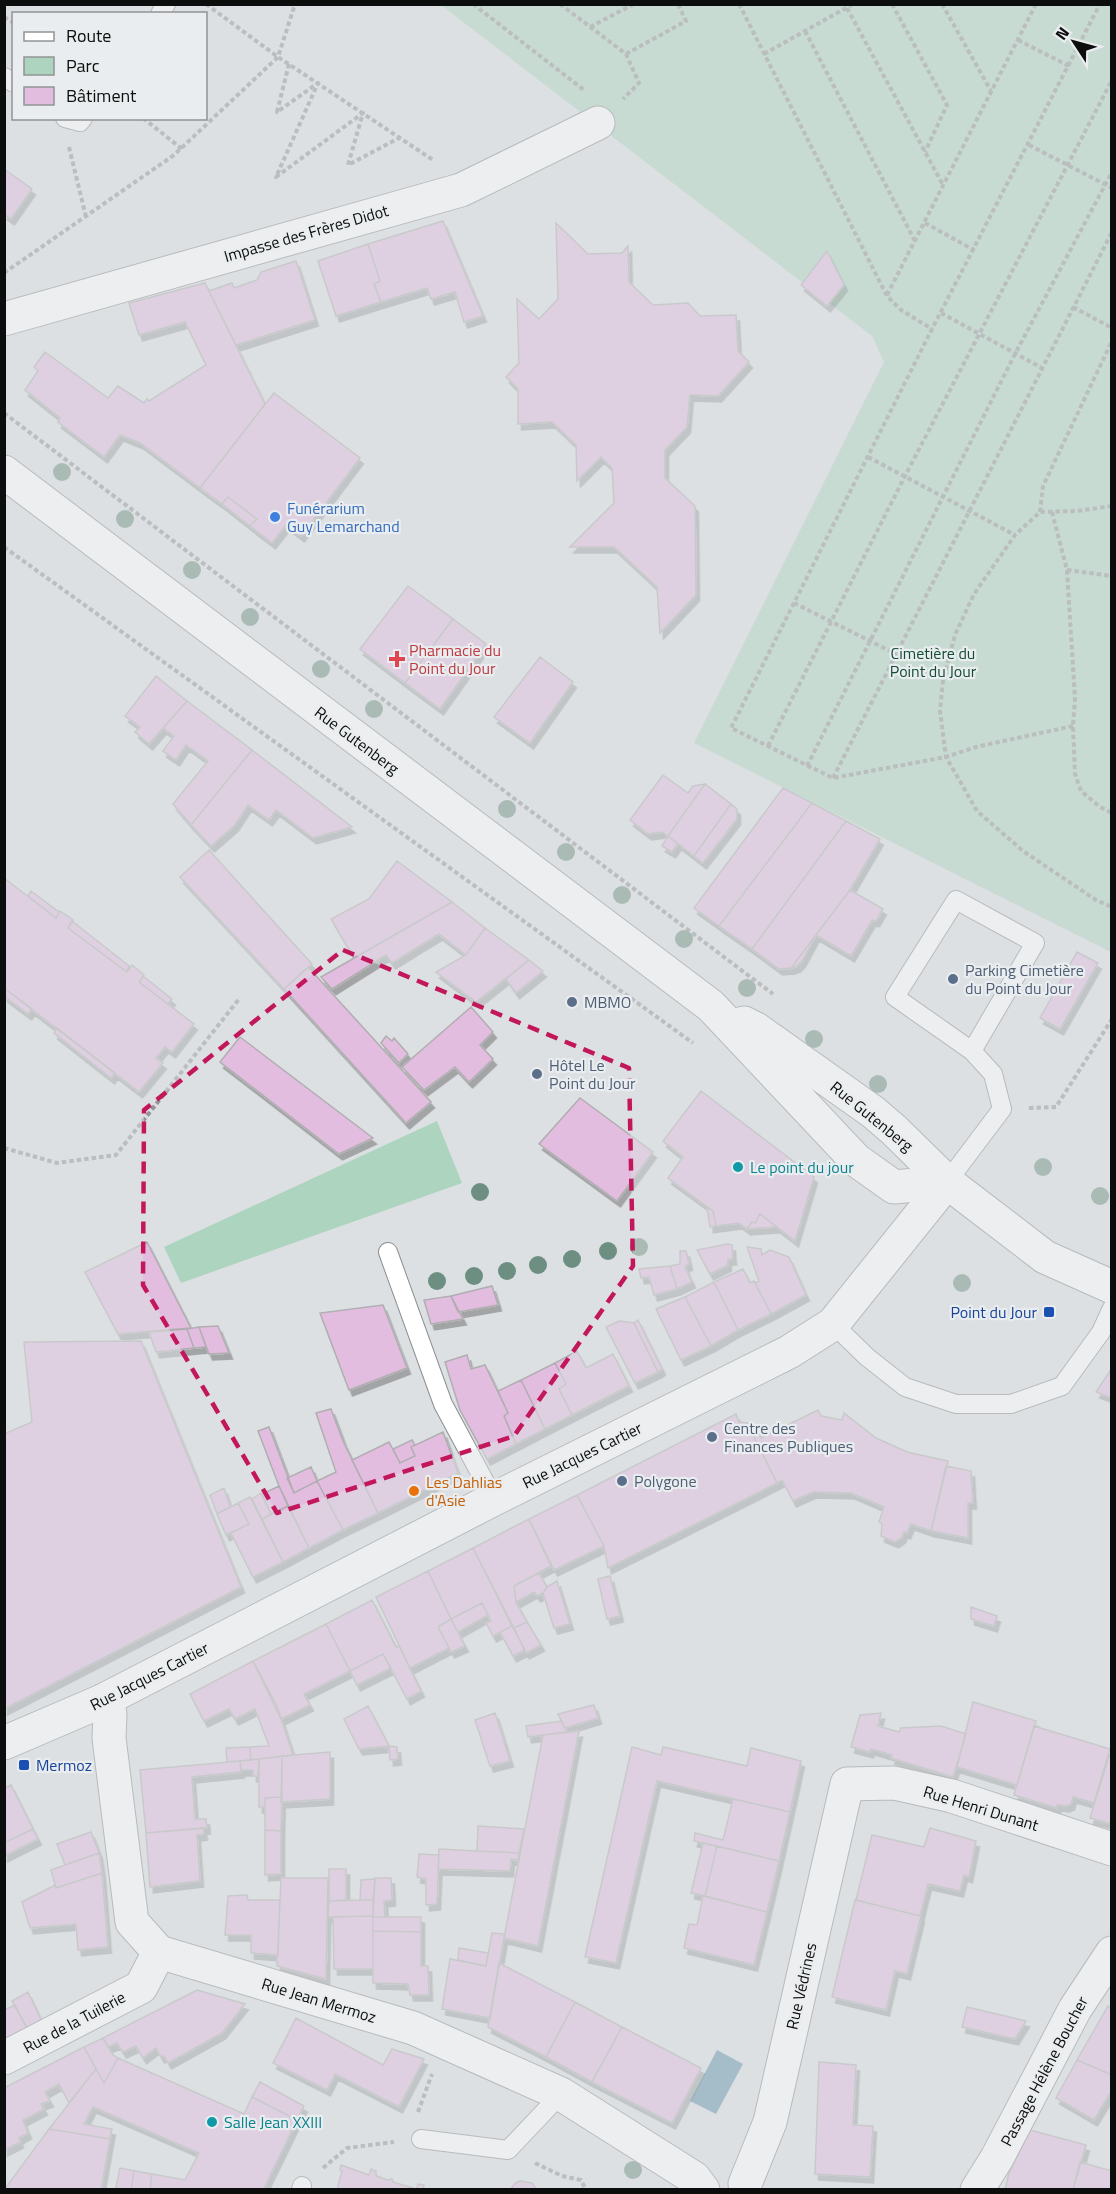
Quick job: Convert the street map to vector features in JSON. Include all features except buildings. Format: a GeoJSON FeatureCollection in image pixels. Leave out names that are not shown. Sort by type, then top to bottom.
{"type":"FeatureCollection","features":[{"type":"Feature","properties":{"kind":"street","name":"Impasse des Frères Didot"},"geometry":{"type":"LineString","coordinates":[[4,318],[461,190],[605,117]]}},
{"type":"Feature","properties":{"kind":"street","name":"Rue Gutenberg"},"geometry":{"type":"LineString","coordinates":[[4,472],[711,1006],[856,1160],[894,1187],[947,1182]]}},
{"type":"Feature","properties":{"kind":"street","name":"Rue Gutenberg"},"geometry":{"type":"LineString","coordinates":[[711,1006],[756,1029],[873,1112],[947,1182]]}},
{"type":"Feature","properties":{"kind":"street"},"geometry":{"type":"LineString","coordinates":[[947,1182],[1045,1257],[1112,1287]]}},
{"type":"Feature","properties":{"kind":"street","name":"Rue Jacques Cartier"},"geometry":{"type":"LineString","coordinates":[[4,1743],[102,1701],[494,1499],[789,1352],[833,1324],[947,1182]]}},
{"type":"Feature","properties":{"kind":"street"},"geometry":{"type":"LineString","coordinates":[[102,1701],[110,1713],[110,1738],[132,1922],[159,1952]]}},
{"type":"Feature","properties":{"kind":"street","name":"Rue Henri Dunant"},"geometry":{"type":"LineString","coordinates":[[847,1784],[894,1783],[952,1796],[1112,1849]]}},
{"type":"Feature","properties":{"kind":"street","name":"Rue Védrines"},"geometry":{"type":"LineString","coordinates":[[744,2188],[770,2122],[847,1784]]}},
{"type":"Feature","properties":{"kind":"street","name":"Rue de la Tuilerie"},"geometry":{"type":"LineString","coordinates":[[4,2058],[141,1987],[159,1952]]}},
{"type":"Feature","properties":{"kind":"street","name":"Rue Jean Mermoz"},"geometry":{"type":"LineString","coordinates":[[159,1952],[413,2028],[561,2094],[694,2178],[703,2190]]}},
{"type":"Feature","properties":{"kind":"street","name":"Passage Hélène Boucher"},"geometry":{"type":"LineString","coordinates":[[977,2190],[997,2158],[1075,2009],[1112,1953]]}},
{"type":"Feature","properties":{"kind":"lane"},"geometry":{"type":"LineString","coordinates":[[947,1182],[1002,1108],[993,1074],[972,1051],[895,997],[956,900],[1035,943],[972,1051]]}},
{"type":"Feature","properties":{"kind":"lane"},"geometry":{"type":"LineString","coordinates":[[388,1252],[443,1404],[494,1499]]}},
{"type":"Feature","properties":{"kind":"lane"},"geometry":{"type":"LineString","coordinates":[[833,1324],[867,1357],[905,1387],[956,1404],[1011,1404],[1062,1386],[1101,1332],[1112,1308]]}},
{"type":"Feature","properties":{"kind":"lane"},"geometry":{"type":"LineString","coordinates":[[421,2139],[508,2150],[561,2094]]}},
{"type":"Feature","properties":{"kind":"path"},"geometry":{"type":"LineString","coordinates":[[206,4],[278,57],[447,169],[461,190]]}},
{"type":"Feature","properties":{"kind":"path"},"geometry":{"type":"LineString","coordinates":[[4,273],[182,149],[278,57],[295,4]]}},
{"type":"Feature","properties":{"kind":"path"},"geometry":{"type":"LineString","coordinates":[[473,4],[605,117],[639,82],[626,54],[560,4]]}},
{"type":"Feature","properties":{"kind":"path"},"geometry":{"type":"LineString","coordinates":[[590,27],[634,4]]}},
{"type":"Feature","properties":{"kind":"path"},"geometry":{"type":"LineString","coordinates":[[626,54],[686,21],[678,4]]}},
{"type":"Feature","properties":{"kind":"path"},"geometry":{"type":"LineString","coordinates":[[739,4],[887,296],[901,310],[932,329]]}},
{"type":"Feature","properties":{"kind":"path"},"geometry":{"type":"LineString","coordinates":[[764,54],[853,4]]}},
{"type":"Feature","properties":{"kind":"path"},"geometry":{"type":"LineString","coordinates":[[892,4],[947,105],[925,152]]}},
{"type":"Feature","properties":{"kind":"path"},"geometry":{"type":"LineString","coordinates":[[942,4],[992,91]]}},
{"type":"Feature","properties":{"kind":"path"},"geometry":{"type":"LineString","coordinates":[[887,296],[1036,4]]}},
{"type":"Feature","properties":{"kind":"path"},"geometry":{"type":"LineString","coordinates":[[1073,726],[976,747],[946,757],[833,778],[731,728],[932,329],[1100,4]]}},
{"type":"Feature","properties":{"kind":"path"},"geometry":{"type":"LineString","coordinates":[[847,8],[943,186]]}},
{"type":"Feature","properties":{"kind":"path"},"geometry":{"type":"LineString","coordinates":[[805,31],[915,241]]}},
{"type":"Feature","properties":{"kind":"path"},"geometry":{"type":"LineString","coordinates":[[1018,40],[1069,66]]}},
{"type":"Feature","properties":{"kind":"path"},"geometry":{"type":"LineString","coordinates":[[289,64],[278,112],[318,83]]}},
{"type":"Feature","properties":{"kind":"path"},"geometry":{"type":"LineString","coordinates":[[768,746],[905,476],[1112,80]]}},
{"type":"Feature","properties":{"kind":"path"},"geometry":{"type":"LineString","coordinates":[[318,83],[276,177],[363,113]]}},
{"type":"Feature","properties":{"kind":"path"},"geometry":{"type":"LineString","coordinates":[[363,113],[348,165],[399,138]]}},
{"type":"Feature","properties":{"kind":"path"},"geometry":{"type":"LineString","coordinates":[[146,120],[182,149]]}},
{"type":"Feature","properties":{"kind":"path"},"geometry":{"type":"LineString","coordinates":[[68,140],[86,217]]}},
{"type":"Feature","properties":{"kind":"path"},"geometry":{"type":"LineString","coordinates":[[1029,145],[1112,188]]}},
{"type":"Feature","properties":{"kind":"path"},"geometry":{"type":"LineString","coordinates":[[807,766],[1015,354],[1112,172]]}},
{"type":"Feature","properties":{"kind":"path"},"geometry":{"type":"LineString","coordinates":[[925,223],[974,250]]}},
{"type":"Feature","properties":{"kind":"path"},"geometry":{"type":"LineString","coordinates":[[833,778],[1112,232]]}},
{"type":"Feature","properties":{"kind":"path"},"geometry":{"type":"LineString","coordinates":[[1073,306],[1112,328]]}},
{"type":"Feature","properties":{"kind":"path"},"geometry":{"type":"LineString","coordinates":[[941,313],[1042,368]]}},
{"type":"Feature","properties":{"kind":"path"},"geometry":{"type":"LineString","coordinates":[[1111,344],[1043,486],[1040,512],[1015,535],[974,594],[955,635],[943,680],[940,711],[946,757],[977,811],[1023,851],[1096,900],[1112,906]]}},
{"type":"Feature","properties":{"kind":"path"},"geometry":{"type":"LineString","coordinates":[[4,413],[778,998]]}},
{"type":"Feature","properties":{"kind":"path"},"geometry":{"type":"LineString","coordinates":[[868,457],[1015,535]]}},
{"type":"Feature","properties":{"kind":"path"},"geometry":{"type":"LineString","coordinates":[[1040,512],[1077,511],[1112,506]]}},
{"type":"Feature","properties":{"kind":"path"},"geometry":{"type":"LineString","coordinates":[[1052,512],[1067,570],[1075,699],[1073,726],[1075,774],[1081,791],[1100,807],[1112,813]]}},
{"type":"Feature","properties":{"kind":"path"},"geometry":{"type":"LineString","coordinates":[[4,547],[702,1049]]}},
{"type":"Feature","properties":{"kind":"path"},"geometry":{"type":"LineString","coordinates":[[1067,570],[1112,576]]}},
{"type":"Feature","properties":{"kind":"path"},"geometry":{"type":"LineString","coordinates":[[794,603],[896,654]]}},
{"type":"Feature","properties":{"kind":"path"},"geometry":{"type":"LineString","coordinates":[[4,1148],[57,1163],[116,1155],[239,999]]}},
{"type":"Feature","properties":{"kind":"path"},"geometry":{"type":"LineString","coordinates":[[1002,1108],[1056,1107],[1112,1019]]}},
{"type":"Feature","properties":{"kind":"path"},"geometry":{"type":"LineString","coordinates":[[301,2188],[346,2148],[421,2139]]}},
{"type":"Feature","properties":{"kind":"path"},"geometry":{"type":"LineString","coordinates":[[508,2150],[562,2176],[581,2180],[586,2190]]}},
{"type":"Feature","properties":{"kind":"highlighted area"},"geometry":{"type":"Polygon","coordinates":[[[343,950],[629,1068],[633,1266],[514,1436],[277,1513],[143,1285],[144,1110],[343,950]]]}},
{"type":"Feature","properties":{"kind":"green space","name":"Cimetière du Point du Jour"},"geometry":{"type":"Polygon","coordinates":[[[441,5],[1111,5],[1111,952],[694,743],[884,362],[872,336],[441,5]]]}},
{"type":"Feature","properties":{"kind":"green space"},"geometry":{"type":"Polygon","coordinates":[[[437,1121],[462,1183],[181,1283],[164,1247],[437,1121]]]}},
{"type":"Feature","properties":{"kind":"water"},"geometry":{"type":"Polygon","coordinates":[[[717,2050],[743,2064],[716,2114],[690,2101],[717,2050]]]}},
{"type":"Feature","properties":{"kind":"place","name":"Funérarium Guy Lemarchand"},"geometry":{"type":"Point","coordinates":[275,517]}},
{"type":"Feature","properties":{"kind":"place","name":"Pharmacie du Point du Jour"},"geometry":{"type":"Point","coordinates":[397,659]}},
{"type":"Feature","properties":{"kind":"place","name":"Parking Cimetière du Point du Jour"},"geometry":{"type":"Point","coordinates":[953,979]}},
{"type":"Feature","properties":{"kind":"place","name":"MBMO"},"geometry":{"type":"Point","coordinates":[572,1002]}},
{"type":"Feature","properties":{"kind":"place","name":"Hôtel Le Point du Jour"},"geometry":{"type":"Point","coordinates":[537,1074]}},
{"type":"Feature","properties":{"kind":"place","name":"Le point du jour"},"geometry":{"type":"Point","coordinates":[738,1167]}},
{"type":"Feature","properties":{"kind":"place","name":"Point du Jour"},"geometry":{"type":"Point","coordinates":[1049,1312]}},
{"type":"Feature","properties":{"kind":"place","name":"Centre des Finances Publiques"},"geometry":{"type":"Point","coordinates":[712,1437]}},
{"type":"Feature","properties":{"kind":"place","name":"Polygone"},"geometry":{"type":"Point","coordinates":[622,1481]}},
{"type":"Feature","properties":{"kind":"place","name":"Les Dahlias d'Asie"},"geometry":{"type":"Point","coordinates":[414,1491]}},
{"type":"Feature","properties":{"kind":"place","name":"Mermoz"},"geometry":{"type":"Point","coordinates":[24,1765]}},
{"type":"Feature","properties":{"kind":"place","name":"Salle Jean XXIII"},"geometry":{"type":"Point","coordinates":[212,2122]}}]}
